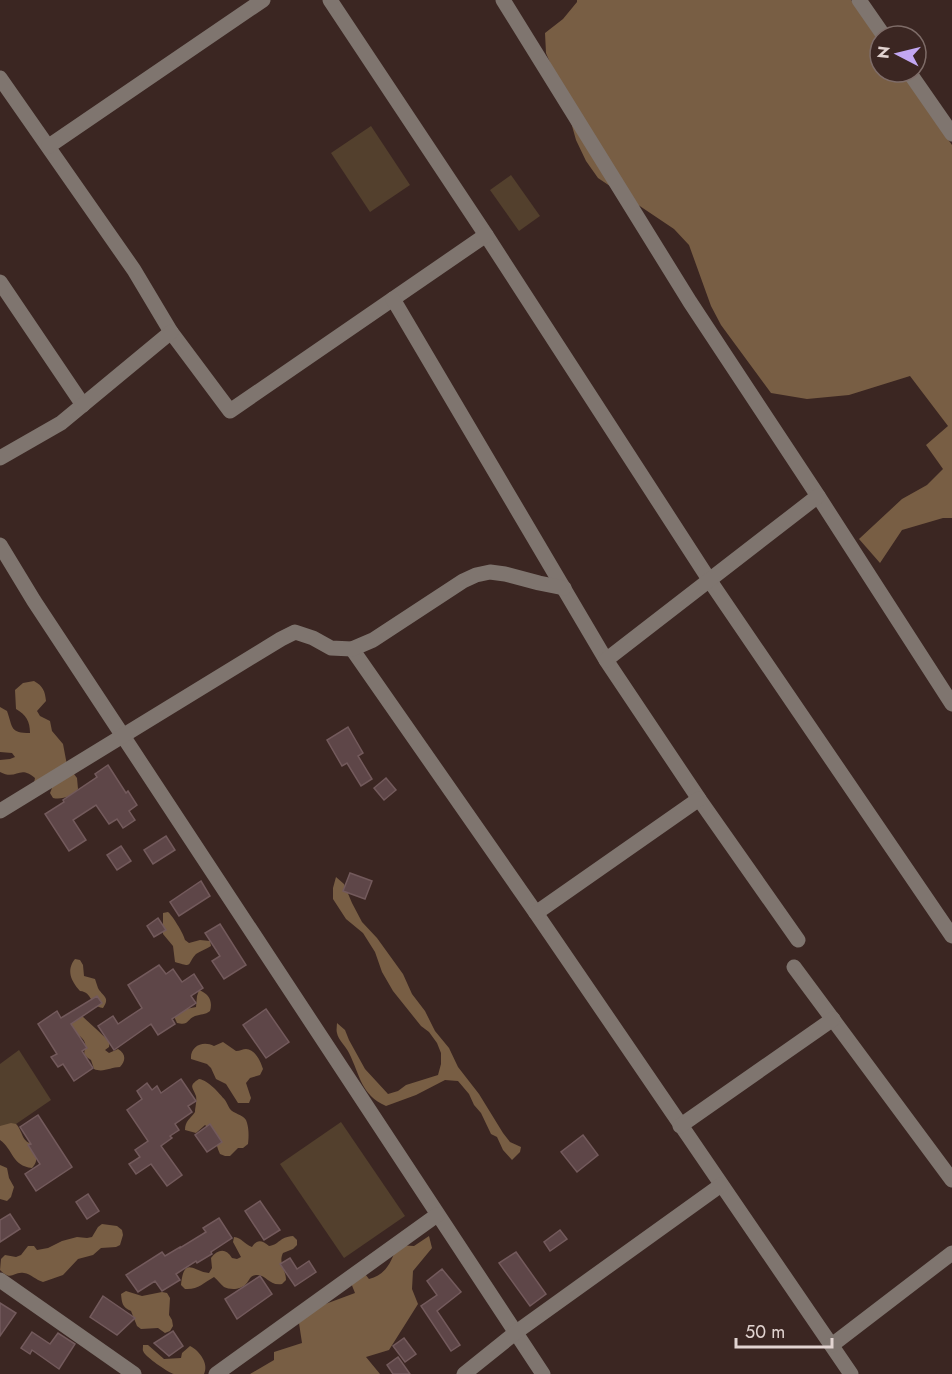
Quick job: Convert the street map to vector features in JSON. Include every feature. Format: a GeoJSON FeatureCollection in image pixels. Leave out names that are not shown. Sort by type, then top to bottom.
{"type":"FeatureCollection","features":[{"type":"Feature","properties":{"kind":"street"},"geometry":{"type":"LineString","coordinates":[[49,146],[263,0]]}},
{"type":"Feature","properties":{"kind":"street"},"geometry":{"type":"LineString","coordinates":[[330,0],[486,235],[710,581],[952,936]]}},
{"type":"Feature","properties":{"kind":"street"},"geometry":{"type":"LineString","coordinates":[[503,0],[690,302],[952,704]]}},
{"type":"Feature","properties":{"kind":"street"},"geometry":{"type":"LineString","coordinates":[[859,0],[876,24]]}},
{"type":"Feature","properties":{"kind":"street"},"geometry":{"type":"LineString","coordinates":[[0,78],[134,270],[171,332],[230,411],[486,235]]}},
{"type":"Feature","properties":{"kind":"street"},"geometry":{"type":"LineString","coordinates":[[917,84],[952,134]]}},
{"type":"Feature","properties":{"kind":"street"},"geometry":{"type":"LineString","coordinates":[[1,287],[83,405]]}},
{"type":"Feature","properties":{"kind":"street"},"geometry":{"type":"LineString","coordinates":[[393,299],[606,660],[699,799],[798,940]]}},
{"type":"Feature","properties":{"kind":"street"},"geometry":{"type":"LineString","coordinates":[[0,458],[62,423],[171,332]]}},
{"type":"Feature","properties":{"kind":"street"},"geometry":{"type":"LineString","coordinates":[[606,660],[818,496]]}},
{"type":"Feature","properties":{"kind":"street"},"geometry":{"type":"LineString","coordinates":[[0,545],[543,1374]]}},
{"type":"Feature","properties":{"kind":"street"},"geometry":{"type":"LineString","coordinates":[[0,811],[295,632],[313,638],[331,648],[352,649],[374,640],[463,581],[490,572],[505,573],[564,588]]}},
{"type":"Feature","properties":{"kind":"street"},"geometry":{"type":"LineString","coordinates":[[352,649],[536,913],[851,1374]]}},
{"type":"Feature","properties":{"kind":"street"},"geometry":{"type":"LineString","coordinates":[[536,913],[699,799]]}},
{"type":"Feature","properties":{"kind":"street"},"geometry":{"type":"LineString","coordinates":[[794,967],[952,1180]]}},
{"type":"Feature","properties":{"kind":"street"},"geometry":{"type":"LineString","coordinates":[[680,1126],[833,1019]]}},
{"type":"Feature","properties":{"kind":"street"},"geometry":{"type":"LineString","coordinates":[[464,1374],[515,1333],[721,1185]]}},
{"type":"Feature","properties":{"kind":"street"},"geometry":{"type":"LineString","coordinates":[[216,1374],[437,1215]]}},
{"type":"Feature","properties":{"kind":"street"},"geometry":{"type":"LineString","coordinates":[[832,1345],[952,1253]]}},
{"type":"Feature","properties":{"kind":"street"},"geometry":{"type":"LineString","coordinates":[[0,1280],[134,1374]]}},
{"type":"Feature","properties":{"kind":"shaded area"},"geometry":{"type":"Polygon","coordinates":[[[577,0],[851,0],[868,25],[868,84],[909,84],[952,145],[952,518],[943,518],[902,530],[880,563],[859,539],[902,499],[927,485],[943,469],[926,445],[948,426],[910,376],[849,395],[807,399],[771,393],[721,325],[711,306],[689,245],[674,229],[598,178],[586,161],[576,140],[563,94],[546,53],[545,33],[563,19],[577,0]]]}},
{"type":"Feature","properties":{"kind":"shaded area"},"geometry":{"type":"Polygon","coordinates":[[[371,126],[410,185],[370,212],[331,153],[371,126]]]}},
{"type":"Feature","properties":{"kind":"shaded area"},"geometry":{"type":"Polygon","coordinates":[[[511,175],[540,216],[519,231],[490,190],[511,175]]]}},
{"type":"Feature","properties":{"kind":"shaded area"},"geometry":{"type":"Polygon","coordinates":[[[34,681],[43,689],[46,701],[37,711],[40,716],[50,721],[52,731],[63,744],[67,765],[77,778],[78,789],[64,798],[53,798],[50,793],[52,788],[34,783],[35,778],[30,774],[21,772],[10,775],[0,772],[0,760],[15,757],[12,753],[0,752],[0,707],[7,711],[16,731],[30,733],[27,719],[16,709],[15,690],[23,683],[34,681]]]}},
{"type":"Feature","properties":{"kind":"shaded area"},"geometry":{"type":"Polygon","coordinates":[[[336,877],[344,884],[362,922],[377,938],[403,974],[412,994],[425,1011],[435,1031],[449,1048],[458,1067],[479,1094],[503,1133],[510,1142],[521,1147],[520,1152],[512,1160],[503,1150],[497,1137],[491,1134],[481,1113],[458,1081],[445,1080],[416,1095],[386,1106],[371,1096],[362,1084],[348,1050],[340,1041],[337,1023],[345,1030],[365,1069],[388,1094],[406,1085],[438,1075],[441,1053],[429,1032],[421,1026],[393,991],[382,972],[375,952],[363,933],[346,919],[333,899],[336,877]]]}},
{"type":"Feature","properties":{"kind":"shaded area"},"geometry":{"type":"Polygon","coordinates":[[[168,912],[189,943],[200,940],[210,941],[211,946],[196,954],[187,965],[175,962],[173,946],[163,934],[163,913],[168,912]]]}},
{"type":"Feature","properties":{"kind":"shaded area"},"geometry":{"type":"Polygon","coordinates":[[[75,959],[80,960],[83,965],[84,976],[95,979],[106,999],[103,1008],[95,1005],[87,994],[80,991],[74,983],[70,971],[75,959]]]}},
{"type":"Feature","properties":{"kind":"shaded area"},"geometry":{"type":"Polygon","coordinates":[[[199,990],[209,998],[210,1011],[195,1016],[186,1023],[177,1023],[168,1003],[181,1010],[196,1007],[199,990]]]}},
{"type":"Feature","properties":{"kind":"shaded area"},"geometry":{"type":"Polygon","coordinates":[[[72,1014],[81,1015],[108,1040],[109,1047],[105,1050],[109,1053],[118,1049],[123,1053],[124,1060],[120,1067],[94,1069],[91,1060],[84,1054],[84,1041],[69,1030],[72,1014]]]}},
{"type":"Feature","properties":{"kind":"shaded area"},"geometry":{"type":"Polygon","coordinates":[[[223,1042],[236,1051],[246,1049],[252,1051],[261,1063],[263,1069],[260,1075],[250,1078],[246,1083],[251,1098],[249,1103],[238,1103],[226,1084],[216,1079],[207,1064],[191,1059],[191,1054],[198,1045],[214,1046],[223,1042]]]}},
{"type":"Feature","properties":{"kind":"shaded area"},"geometry":{"type":"Polygon","coordinates":[[[19,1050],[51,1100],[0,1135],[0,1064],[19,1050]]]}},
{"type":"Feature","properties":{"kind":"shaded area"},"geometry":{"type":"Polygon","coordinates":[[[199,1079],[213,1087],[230,1109],[246,1120],[248,1144],[243,1148],[238,1148],[230,1156],[220,1154],[213,1134],[205,1125],[196,1133],[185,1130],[187,1122],[195,1112],[196,1096],[192,1085],[199,1079]]]}},
{"type":"Feature","properties":{"kind":"shaded area"},"geometry":{"type":"Polygon","coordinates":[[[341,1122],[405,1216],[344,1258],[280,1164],[341,1122]]]}},
{"type":"Feature","properties":{"kind":"shaded area"},"geometry":{"type":"Polygon","coordinates":[[[16,1124],[26,1141],[32,1144],[36,1159],[32,1168],[20,1164],[0,1140],[0,1126],[16,1124]]]}},
{"type":"Feature","properties":{"kind":"shaded area"},"geometry":{"type":"Polygon","coordinates":[[[0,1165],[7,1168],[14,1187],[7,1201],[0,1199],[0,1165]]]}},
{"type":"Feature","properties":{"kind":"shaded area"},"geometry":{"type":"Polygon","coordinates":[[[102,1224],[117,1226],[122,1230],[120,1245],[101,1248],[93,1255],[78,1259],[63,1275],[43,1282],[27,1274],[20,1273],[10,1276],[0,1270],[1,1259],[5,1255],[16,1257],[21,1255],[28,1246],[34,1246],[37,1250],[77,1237],[92,1237],[102,1224]]]}},
{"type":"Feature","properties":{"kind":"shaded area"},"geometry":{"type":"Polygon","coordinates":[[[293,1236],[297,1240],[297,1245],[283,1253],[282,1257],[286,1280],[282,1284],[256,1275],[251,1277],[244,1286],[235,1289],[224,1287],[214,1277],[193,1288],[185,1289],[181,1285],[182,1276],[187,1268],[191,1267],[209,1273],[212,1268],[211,1258],[219,1251],[225,1251],[232,1258],[241,1257],[233,1242],[234,1237],[252,1247],[258,1242],[269,1246],[293,1236]]]}},
{"type":"Feature","properties":{"kind":"shaded area"},"geometry":{"type":"Polygon","coordinates":[[[429,1236],[432,1248],[413,1271],[412,1289],[418,1304],[389,1350],[366,1357],[380,1374],[250,1374],[274,1360],[274,1352],[302,1343],[299,1323],[320,1306],[355,1293],[351,1283],[358,1265],[369,1279],[375,1277],[388,1266],[397,1245],[414,1246],[429,1236]]]}},
{"type":"Feature","properties":{"kind":"shaded area"},"geometry":{"type":"Polygon","coordinates":[[[126,1291],[142,1296],[167,1293],[170,1298],[169,1315],[173,1326],[170,1331],[165,1333],[158,1328],[141,1329],[137,1326],[131,1311],[122,1302],[121,1294],[126,1291]]]}},
{"type":"Feature","properties":{"kind":"shaded area"},"geometry":{"type":"Polygon","coordinates":[[[143,1345],[148,1345],[164,1359],[181,1358],[182,1353],[190,1346],[203,1358],[204,1374],[171,1373],[147,1356],[143,1351],[143,1345]]]}},
{"type":"Feature","properties":{"kind":"building"},"geometry":{"type":"Polygon","coordinates":[[[348,727],[363,753],[358,756],[372,779],[361,786],[347,763],[342,766],[327,740],[348,727]]]}},
{"type":"Feature","properties":{"kind":"building"},"geometry":{"type":"Polygon","coordinates":[[[108,765],[126,793],[128,791],[137,805],[129,811],[135,820],[123,828],[117,819],[109,824],[96,805],[73,820],[86,840],[69,851],[45,814],[97,777],[95,774],[108,765]]]}},
{"type":"Feature","properties":{"kind":"building"},"geometry":{"type":"Polygon","coordinates":[[[386,778],[396,790],[384,800],[374,788],[386,778]]]}},
{"type":"Feature","properties":{"kind":"building"},"geometry":{"type":"Polygon","coordinates":[[[166,836],[175,850],[153,864],[144,850],[166,836]]]}},
{"type":"Feature","properties":{"kind":"building"},"geometry":{"type":"Polygon","coordinates":[[[121,846],[131,861],[117,870],[107,855],[121,846]]]}},
{"type":"Feature","properties":{"kind":"building"},"geometry":{"type":"Polygon","coordinates":[[[350,873],[372,881],[365,899],[343,891],[350,873]]]}},
{"type":"Feature","properties":{"kind":"building"},"geometry":{"type":"Polygon","coordinates":[[[201,881],[210,896],[179,916],[170,902],[201,881]]]}},
{"type":"Feature","properties":{"kind":"building"},"geometry":{"type":"Polygon","coordinates":[[[158,918],[166,930],[154,937],[147,926],[158,918]]]}},
{"type":"Feature","properties":{"kind":"building"},"geometry":{"type":"Polygon","coordinates":[[[220,924],[246,965],[224,979],[212,961],[220,956],[205,933],[220,924]]]}},
{"type":"Feature","properties":{"kind":"building"},"geometry":{"type":"Polygon","coordinates":[[[159,965],[166,974],[173,969],[182,982],[194,974],[203,988],[191,996],[196,1003],[172,1019],[175,1024],[158,1035],[151,1024],[114,1050],[98,1026],[113,1016],[118,1024],[142,1008],[128,985],[159,965]]]}},
{"type":"Feature","properties":{"kind":"building"},"geometry":{"type":"Polygon","coordinates":[[[97,996],[102,1003],[71,1024],[87,1048],[82,1051],[93,1068],[74,1081],[63,1064],[58,1067],[51,1057],[57,1054],[38,1024],[57,1011],[61,1018],[97,996]]]}},
{"type":"Feature","properties":{"kind":"building"},"geometry":{"type":"Polygon","coordinates":[[[266,1009],[289,1042],[266,1058],[243,1025],[266,1009]]]}},
{"type":"Feature","properties":{"kind":"building"},"geometry":{"type":"Polygon","coordinates":[[[181,1079],[196,1101],[188,1106],[192,1112],[175,1124],[179,1130],[161,1146],[182,1175],[167,1186],[151,1164],[136,1174],[129,1164],[140,1157],[135,1150],[148,1141],[127,1110],[142,1099],[137,1091],[147,1083],[152,1090],[157,1086],[161,1093],[181,1079]]]}},
{"type":"Feature","properties":{"kind":"building"},"geometry":{"type":"Polygon","coordinates":[[[38,1115],[72,1167],[36,1191],[25,1174],[40,1164],[20,1127],[38,1115]]]}},
{"type":"Feature","properties":{"kind":"building"},"geometry":{"type":"Polygon","coordinates":[[[210,1124],[222,1142],[207,1152],[195,1135],[210,1124]]]}},
{"type":"Feature","properties":{"kind":"building"},"geometry":{"type":"Polygon","coordinates":[[[583,1135],[598,1155],[577,1172],[561,1152],[583,1135]]]}},
{"type":"Feature","properties":{"kind":"building"},"geometry":{"type":"Polygon","coordinates":[[[88,1194],[99,1211],[87,1219],[76,1202],[88,1194]]]}},
{"type":"Feature","properties":{"kind":"building"},"geometry":{"type":"Polygon","coordinates":[[[260,1201],[280,1230],[264,1240],[245,1211],[260,1201]]]}},
{"type":"Feature","properties":{"kind":"building"},"geometry":{"type":"Polygon","coordinates":[[[10,1214],[20,1229],[0,1242],[0,1220],[10,1214]]]}},
{"type":"Feature","properties":{"kind":"building"},"geometry":{"type":"Polygon","coordinates":[[[219,1218],[232,1238],[211,1252],[212,1254],[176,1274],[180,1280],[162,1291],[155,1281],[138,1292],[126,1275],[162,1252],[165,1256],[180,1248],[206,1232],[203,1228],[219,1218]]]}},
{"type":"Feature","properties":{"kind":"building"},"geometry":{"type":"Polygon","coordinates":[[[560,1230],[567,1239],[550,1251],[544,1242],[560,1230]]]}},
{"type":"Feature","properties":{"kind":"building"},"geometry":{"type":"Polygon","coordinates":[[[516,1252],[546,1294],[530,1306],[499,1263],[516,1252]]]}},
{"type":"Feature","properties":{"kind":"building"},"geometry":{"type":"Polygon","coordinates":[[[290,1258],[297,1269],[309,1261],[316,1272],[295,1286],[280,1264],[290,1258]]]}},
{"type":"Feature","properties":{"kind":"building"},"geometry":{"type":"Polygon","coordinates":[[[442,1269],[461,1292],[437,1311],[460,1345],[451,1351],[421,1306],[437,1295],[427,1281],[442,1269]]]}},
{"type":"Feature","properties":{"kind":"building"},"geometry":{"type":"Polygon","coordinates":[[[260,1276],[272,1294],[237,1319],[225,1299],[260,1276]]]}},
{"type":"Feature","properties":{"kind":"building"},"geometry":{"type":"Polygon","coordinates":[[[103,1296],[135,1318],[117,1335],[90,1317],[103,1296]]]}},
{"type":"Feature","properties":{"kind":"building"},"geometry":{"type":"Polygon","coordinates":[[[0,1303],[16,1313],[0,1336],[0,1303]]]}},
{"type":"Feature","properties":{"kind":"building"},"geometry":{"type":"Polygon","coordinates":[[[173,1331],[183,1346],[169,1356],[154,1343],[173,1331]]]}},
{"type":"Feature","properties":{"kind":"building"},"geometry":{"type":"Polygon","coordinates":[[[32,1332],[50,1344],[58,1333],[75,1344],[59,1369],[32,1350],[30,1354],[21,1348],[32,1332]]]}},
{"type":"Feature","properties":{"kind":"building"},"geometry":{"type":"Polygon","coordinates":[[[404,1338],[416,1354],[405,1362],[393,1346],[404,1338]]]}},
{"type":"Feature","properties":{"kind":"building"},"geometry":{"type":"Polygon","coordinates":[[[398,1357],[410,1374],[393,1374],[387,1365],[398,1357]]]}}]}
